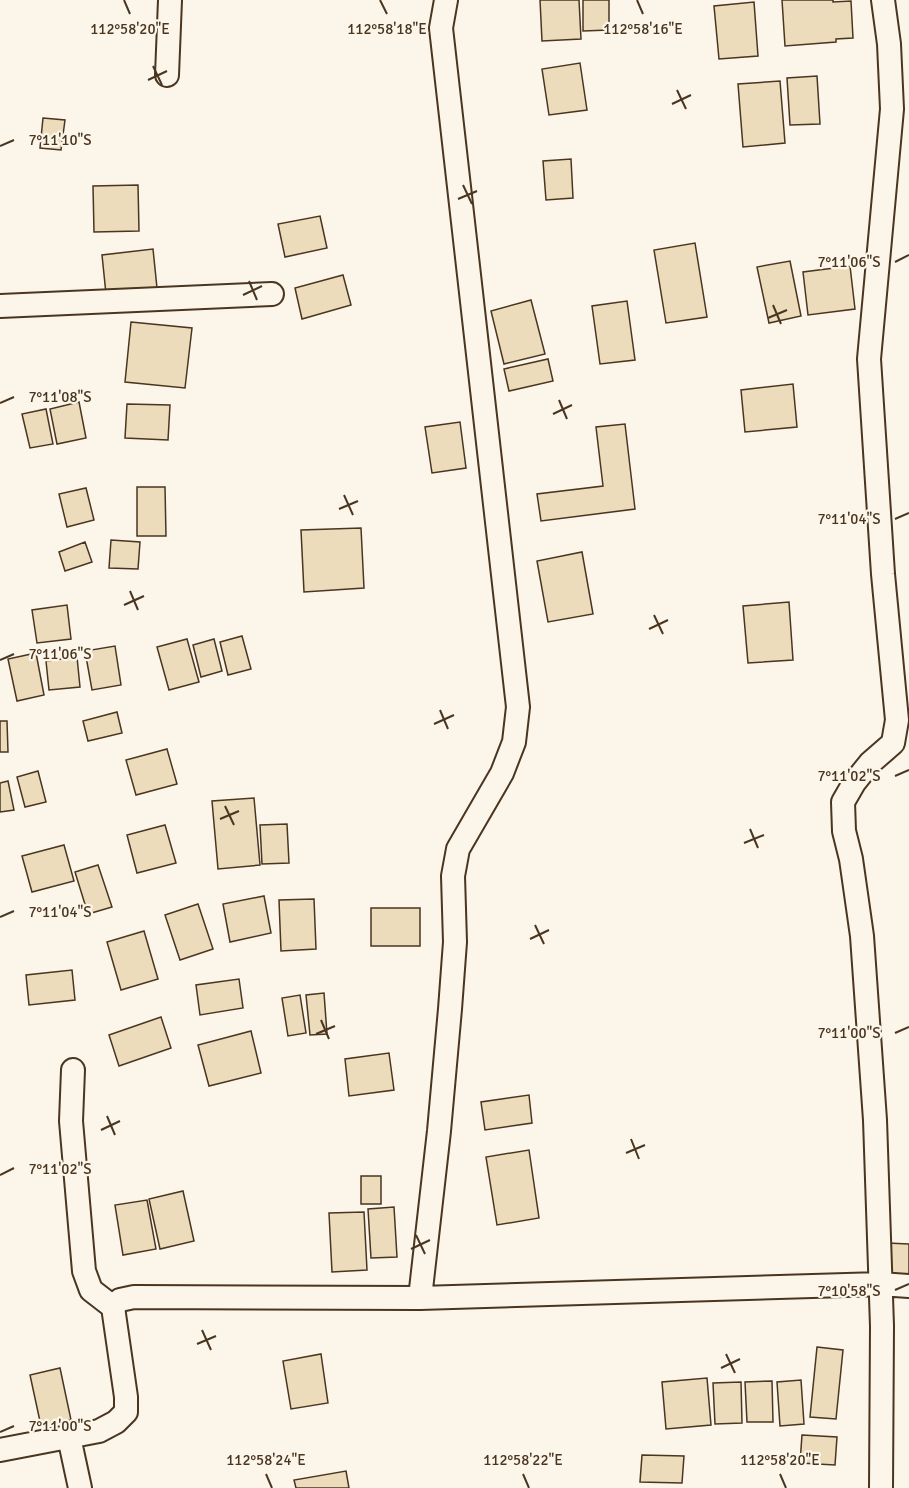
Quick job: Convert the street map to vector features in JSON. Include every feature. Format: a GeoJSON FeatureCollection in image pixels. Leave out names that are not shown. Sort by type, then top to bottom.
{"type":"FeatureCollection","features":[{"type":"Feature","properties":{"kind":"street"},"geometry":{"type":"LineString","coordinates":[[167,75],[170,0]]}},
{"type":"Feature","properties":{"kind":"street"},"geometry":{"type":"LineString","coordinates":[[420,1298],[450,1009],[455,942],[453,876],[458,849],[502,773],[514,742],[518,707],[441,28],[446,0]]}},
{"type":"Feature","properties":{"kind":"street"},"geometry":{"type":"LineString","coordinates":[[881,1488],[882,1326],[875,1120],[863,948],[851,859],[844,831],[843,802],[870,763],[892,743],[897,720],[883,574],[869,359],[892,109],[889,44],[883,0]]}},
{"type":"Feature","properties":{"kind":"street"},"geometry":{"type":"LineString","coordinates":[[0,306],[272,294]]}},
{"type":"Feature","properties":{"kind":"street"},"geometry":{"type":"LineString","coordinates":[[0,1450],[99,1431],[116,1422],[126,1412],[126,1397],[113,1307],[91,1290],[84,1271],[71,1122],[73,1070]]}},
{"type":"Feature","properties":{"kind":"street"},"geometry":{"type":"LineString","coordinates":[[113,1307],[120,1300],[134,1297],[420,1298],[880,1284],[909,1286]]}},
{"type":"Feature","properties":{"kind":"street"},"geometry":{"type":"LineString","coordinates":[[69,1437],[80,1488]]}},
{"type":"Feature","properties":{"kind":"building"},"geometry":{"type":"Polygon","coordinates":[[[540,0],[579,0],[581,39],[542,41],[540,0]]]}},
{"type":"Feature","properties":{"kind":"building"},"geometry":{"type":"Polygon","coordinates":[[[583,0],[609,0],[609,30],[583,31],[583,0]]]}},
{"type":"Feature","properties":{"kind":"building"},"geometry":{"type":"Polygon","coordinates":[[[782,0],[851,1],[853,38],[836,39],[836,42],[785,46],[782,0]]]}},
{"type":"Feature","properties":{"kind":"building"},"geometry":{"type":"Polygon","coordinates":[[[754,2],[758,56],[719,59],[714,6],[754,2]]]}},
{"type":"Feature","properties":{"kind":"building"},"geometry":{"type":"Polygon","coordinates":[[[580,63],[587,110],[549,115],[542,69],[580,63]]]}},
{"type":"Feature","properties":{"kind":"building"},"geometry":{"type":"Polygon","coordinates":[[[817,76],[820,124],[790,125],[787,78],[817,76]]]}},
{"type":"Feature","properties":{"kind":"building"},"geometry":{"type":"Polygon","coordinates":[[[780,81],[785,143],[743,147],[738,84],[780,81]]]}},
{"type":"Feature","properties":{"kind":"building"},"geometry":{"type":"Polygon","coordinates":[[[43,118],[65,120],[61,150],[40,148],[43,118]]]}},
{"type":"Feature","properties":{"kind":"building"},"geometry":{"type":"Polygon","coordinates":[[[571,159],[573,198],[546,200],[543,161],[571,159]]]}},
{"type":"Feature","properties":{"kind":"building"},"geometry":{"type":"Polygon","coordinates":[[[138,185],[139,231],[94,232],[93,186],[138,185]]]}},
{"type":"Feature","properties":{"kind":"building"},"geometry":{"type":"Polygon","coordinates":[[[320,216],[327,248],[285,257],[278,224],[320,216]]]}},
{"type":"Feature","properties":{"kind":"building"},"geometry":{"type":"Polygon","coordinates":[[[695,243],[707,317],[666,323],[654,250],[695,243]]]}},
{"type":"Feature","properties":{"kind":"building"},"geometry":{"type":"Polygon","coordinates":[[[153,249],[157,288],[106,294],[102,255],[153,249]]]}},
{"type":"Feature","properties":{"kind":"building"},"geometry":{"type":"Polygon","coordinates":[[[790,261],[801,316],[769,323],[757,267],[790,261]]]}},
{"type":"Feature","properties":{"kind":"building"},"geometry":{"type":"Polygon","coordinates":[[[850,266],[855,309],[808,315],[803,272],[850,266]]]}},
{"type":"Feature","properties":{"kind":"building"},"geometry":{"type":"Polygon","coordinates":[[[343,275],[351,305],[302,319],[295,288],[343,275]]]}},
{"type":"Feature","properties":{"kind":"building"},"geometry":{"type":"Polygon","coordinates":[[[531,300],[545,354],[504,364],[491,311],[531,300]]]}},
{"type":"Feature","properties":{"kind":"building"},"geometry":{"type":"Polygon","coordinates":[[[627,301],[635,360],[600,364],[592,306],[627,301]]]}},
{"type":"Feature","properties":{"kind":"building"},"geometry":{"type":"Polygon","coordinates":[[[131,322],[192,328],[185,388],[125,382],[131,322]]]}},
{"type":"Feature","properties":{"kind":"building"},"geometry":{"type":"Polygon","coordinates":[[[548,359],[553,381],[509,391],[504,369],[548,359]]]}},
{"type":"Feature","properties":{"kind":"building"},"geometry":{"type":"Polygon","coordinates":[[[793,384],[797,427],[745,432],[741,390],[793,384]]]}},
{"type":"Feature","properties":{"kind":"building"},"geometry":{"type":"Polygon","coordinates":[[[79,402],[86,438],[57,444],[50,409],[79,402]]]}},
{"type":"Feature","properties":{"kind":"building"},"geometry":{"type":"Polygon","coordinates":[[[127,404],[170,405],[168,440],[125,438],[127,404]]]}},
{"type":"Feature","properties":{"kind":"building"},"geometry":{"type":"Polygon","coordinates":[[[46,409],[53,444],[30,448],[22,414],[46,409]]]}},
{"type":"Feature","properties":{"kind":"building"},"geometry":{"type":"Polygon","coordinates":[[[460,422],[466,468],[432,473],[425,427],[460,422]]]}},
{"type":"Feature","properties":{"kind":"building"},"geometry":{"type":"Polygon","coordinates":[[[625,424],[635,509],[541,521],[537,494],[603,486],[596,427],[625,424]]]}},
{"type":"Feature","properties":{"kind":"building"},"geometry":{"type":"Polygon","coordinates":[[[137,487],[165,487],[166,536],[137,536],[137,487]]]}},
{"type":"Feature","properties":{"kind":"building"},"geometry":{"type":"Polygon","coordinates":[[[86,488],[94,520],[67,527],[59,494],[86,488]]]}},
{"type":"Feature","properties":{"kind":"building"},"geometry":{"type":"Polygon","coordinates":[[[361,528],[364,588],[304,592],[301,530],[361,528]]]}},
{"type":"Feature","properties":{"kind":"building"},"geometry":{"type":"Polygon","coordinates":[[[111,540],[140,542],[138,569],[109,568],[111,540]]]}},
{"type":"Feature","properties":{"kind":"building"},"geometry":{"type":"Polygon","coordinates":[[[85,542],[92,562],[65,571],[59,552],[85,542]]]}},
{"type":"Feature","properties":{"kind":"building"},"geometry":{"type":"Polygon","coordinates":[[[582,552],[593,614],[548,622],[537,561],[582,552]]]}},
{"type":"Feature","properties":{"kind":"building"},"geometry":{"type":"Polygon","coordinates":[[[789,602],[793,660],[748,663],[743,606],[789,602]]]}},
{"type":"Feature","properties":{"kind":"building"},"geometry":{"type":"Polygon","coordinates":[[[67,605],[71,639],[37,643],[32,610],[67,605]]]}},
{"type":"Feature","properties":{"kind":"building"},"geometry":{"type":"Polygon","coordinates":[[[242,636],[251,669],[228,675],[220,642],[242,636]]]}},
{"type":"Feature","properties":{"kind":"building"},"geometry":{"type":"Polygon","coordinates":[[[187,639],[199,682],[169,690],[157,647],[187,639]]]}},
{"type":"Feature","properties":{"kind":"building"},"geometry":{"type":"Polygon","coordinates":[[[214,639],[222,671],[201,677],[193,645],[214,639]]]}},
{"type":"Feature","properties":{"kind":"building"},"geometry":{"type":"Polygon","coordinates":[[[115,646],[121,685],[92,690],[85,651],[115,646]]]}},
{"type":"Feature","properties":{"kind":"building"},"geometry":{"type":"Polygon","coordinates":[[[36,653],[44,695],[17,701],[8,659],[36,653]]]}},
{"type":"Feature","properties":{"kind":"building"},"geometry":{"type":"Polygon","coordinates":[[[77,657],[80,687],[49,690],[46,661],[77,657]]]}},
{"type":"Feature","properties":{"kind":"building"},"geometry":{"type":"Polygon","coordinates":[[[117,712],[122,733],[88,741],[83,721],[117,712]]]}},
{"type":"Feature","properties":{"kind":"building"},"geometry":{"type":"Polygon","coordinates":[[[0,721],[7,721],[8,752],[0,752],[0,721]]]}},
{"type":"Feature","properties":{"kind":"building"},"geometry":{"type":"Polygon","coordinates":[[[167,749],[177,784],[136,795],[126,760],[167,749]]]}},
{"type":"Feature","properties":{"kind":"building"},"geometry":{"type":"Polygon","coordinates":[[[38,771],[46,802],[25,807],[17,777],[38,771]]]}},
{"type":"Feature","properties":{"kind":"building"},"geometry":{"type":"Polygon","coordinates":[[[8,781],[14,810],[0,812],[0,783],[8,781]]]}},
{"type":"Feature","properties":{"kind":"building"},"geometry":{"type":"Polygon","coordinates":[[[254,798],[260,865],[218,869],[212,801],[254,798]]]}},
{"type":"Feature","properties":{"kind":"building"},"geometry":{"type":"Polygon","coordinates":[[[287,824],[289,863],[262,864],[260,825],[287,824]]]}},
{"type":"Feature","properties":{"kind":"building"},"geometry":{"type":"Polygon","coordinates":[[[165,825],[176,863],[137,873],[127,835],[165,825]]]}},
{"type":"Feature","properties":{"kind":"building"},"geometry":{"type":"Polygon","coordinates":[[[64,845],[74,881],[32,892],[22,856],[64,845]]]}},
{"type":"Feature","properties":{"kind":"building"},"geometry":{"type":"Polygon","coordinates":[[[98,865],[112,907],[88,914],[75,872],[98,865]]]}},
{"type":"Feature","properties":{"kind":"building"},"geometry":{"type":"Polygon","coordinates":[[[264,896],[271,933],[230,942],[223,904],[264,896]]]}},
{"type":"Feature","properties":{"kind":"building"},"geometry":{"type":"Polygon","coordinates":[[[314,899],[316,949],[281,951],[279,900],[314,899]]]}},
{"type":"Feature","properties":{"kind":"building"},"geometry":{"type":"Polygon","coordinates":[[[198,904],[213,949],[180,960],[165,915],[198,904]]]}},
{"type":"Feature","properties":{"kind":"building"},"geometry":{"type":"Polygon","coordinates":[[[371,908],[420,908],[420,946],[371,946],[371,908]]]}},
{"type":"Feature","properties":{"kind":"building"},"geometry":{"type":"Polygon","coordinates":[[[144,931],[158,979],[121,990],[107,942],[144,931]]]}},
{"type":"Feature","properties":{"kind":"building"},"geometry":{"type":"Polygon","coordinates":[[[72,970],[75,1000],[29,1005],[26,975],[72,970]]]}},
{"type":"Feature","properties":{"kind":"building"},"geometry":{"type":"Polygon","coordinates":[[[239,979],[243,1008],[200,1015],[196,985],[239,979]]]}},
{"type":"Feature","properties":{"kind":"building"},"geometry":{"type":"Polygon","coordinates":[[[324,993],[327,1034],[310,1035],[306,995],[324,993]]]}},
{"type":"Feature","properties":{"kind":"building"},"geometry":{"type":"Polygon","coordinates":[[[300,995],[306,1033],[288,1036],[282,998],[300,995]]]}},
{"type":"Feature","properties":{"kind":"building"},"geometry":{"type":"Polygon","coordinates":[[[161,1017],[171,1048],[119,1066],[109,1035],[161,1017]]]}},
{"type":"Feature","properties":{"kind":"building"},"geometry":{"type":"Polygon","coordinates":[[[251,1031],[261,1073],[209,1086],[198,1045],[251,1031]]]}},
{"type":"Feature","properties":{"kind":"building"},"geometry":{"type":"Polygon","coordinates":[[[389,1053],[394,1090],[349,1096],[345,1059],[389,1053]]]}},
{"type":"Feature","properties":{"kind":"building"},"geometry":{"type":"Polygon","coordinates":[[[529,1095],[532,1123],[485,1130],[481,1102],[529,1095]]]}},
{"type":"Feature","properties":{"kind":"building"},"geometry":{"type":"Polygon","coordinates":[[[529,1150],[539,1218],[497,1225],[486,1157],[529,1150]]]}},
{"type":"Feature","properties":{"kind":"building"},"geometry":{"type":"Polygon","coordinates":[[[361,1176],[381,1176],[381,1204],[361,1204],[361,1176]]]}},
{"type":"Feature","properties":{"kind":"building"},"geometry":{"type":"Polygon","coordinates":[[[183,1191],[194,1241],[160,1249],[149,1199],[183,1191]]]}},
{"type":"Feature","properties":{"kind":"building"},"geometry":{"type":"Polygon","coordinates":[[[147,1200],[156,1249],[123,1255],[115,1205],[147,1200]]]}},
{"type":"Feature","properties":{"kind":"building"},"geometry":{"type":"Polygon","coordinates":[[[394,1207],[397,1257],[371,1258],[368,1209],[394,1207]]]}},
{"type":"Feature","properties":{"kind":"building"},"geometry":{"type":"Polygon","coordinates":[[[364,1212],[367,1270],[332,1272],[329,1213],[364,1212]]]}},
{"type":"Feature","properties":{"kind":"building"},"geometry":{"type":"Polygon","coordinates":[[[887,1243],[909,1244],[909,1278],[885,1276],[887,1243]]]}},
{"type":"Feature","properties":{"kind":"building"},"geometry":{"type":"Polygon","coordinates":[[[817,1347],[843,1350],[836,1419],[810,1417],[817,1347]]]}},
{"type":"Feature","properties":{"kind":"building"},"geometry":{"type":"Polygon","coordinates":[[[321,1354],[328,1403],[291,1409],[283,1361],[321,1354]]]}},
{"type":"Feature","properties":{"kind":"building"},"geometry":{"type":"Polygon","coordinates":[[[60,1368],[71,1420],[41,1426],[30,1375],[60,1368]]]}},
{"type":"Feature","properties":{"kind":"building"},"geometry":{"type":"Polygon","coordinates":[[[707,1378],[711,1425],[666,1429],[662,1382],[707,1378]]]}},
{"type":"Feature","properties":{"kind":"building"},"geometry":{"type":"Polygon","coordinates":[[[801,1380],[804,1424],[780,1426],[777,1382],[801,1380]]]}},
{"type":"Feature","properties":{"kind":"building"},"geometry":{"type":"Polygon","coordinates":[[[772,1381],[773,1422],[747,1422],[745,1382],[772,1381]]]}},
{"type":"Feature","properties":{"kind":"building"},"geometry":{"type":"Polygon","coordinates":[[[741,1382],[742,1423],[715,1424],[713,1383],[741,1382]]]}},
{"type":"Feature","properties":{"kind":"building"},"geometry":{"type":"Polygon","coordinates":[[[802,1435],[837,1437],[835,1465],[800,1463],[802,1435]]]}},
{"type":"Feature","properties":{"kind":"building"},"geometry":{"type":"Polygon","coordinates":[[[642,1455],[684,1456],[682,1483],[640,1482],[642,1455]]]}},
{"type":"Feature","properties":{"kind":"building"},"geometry":{"type":"Polygon","coordinates":[[[346,1471],[349,1488],[296,1488],[294,1480],[346,1471]]]}}]}
